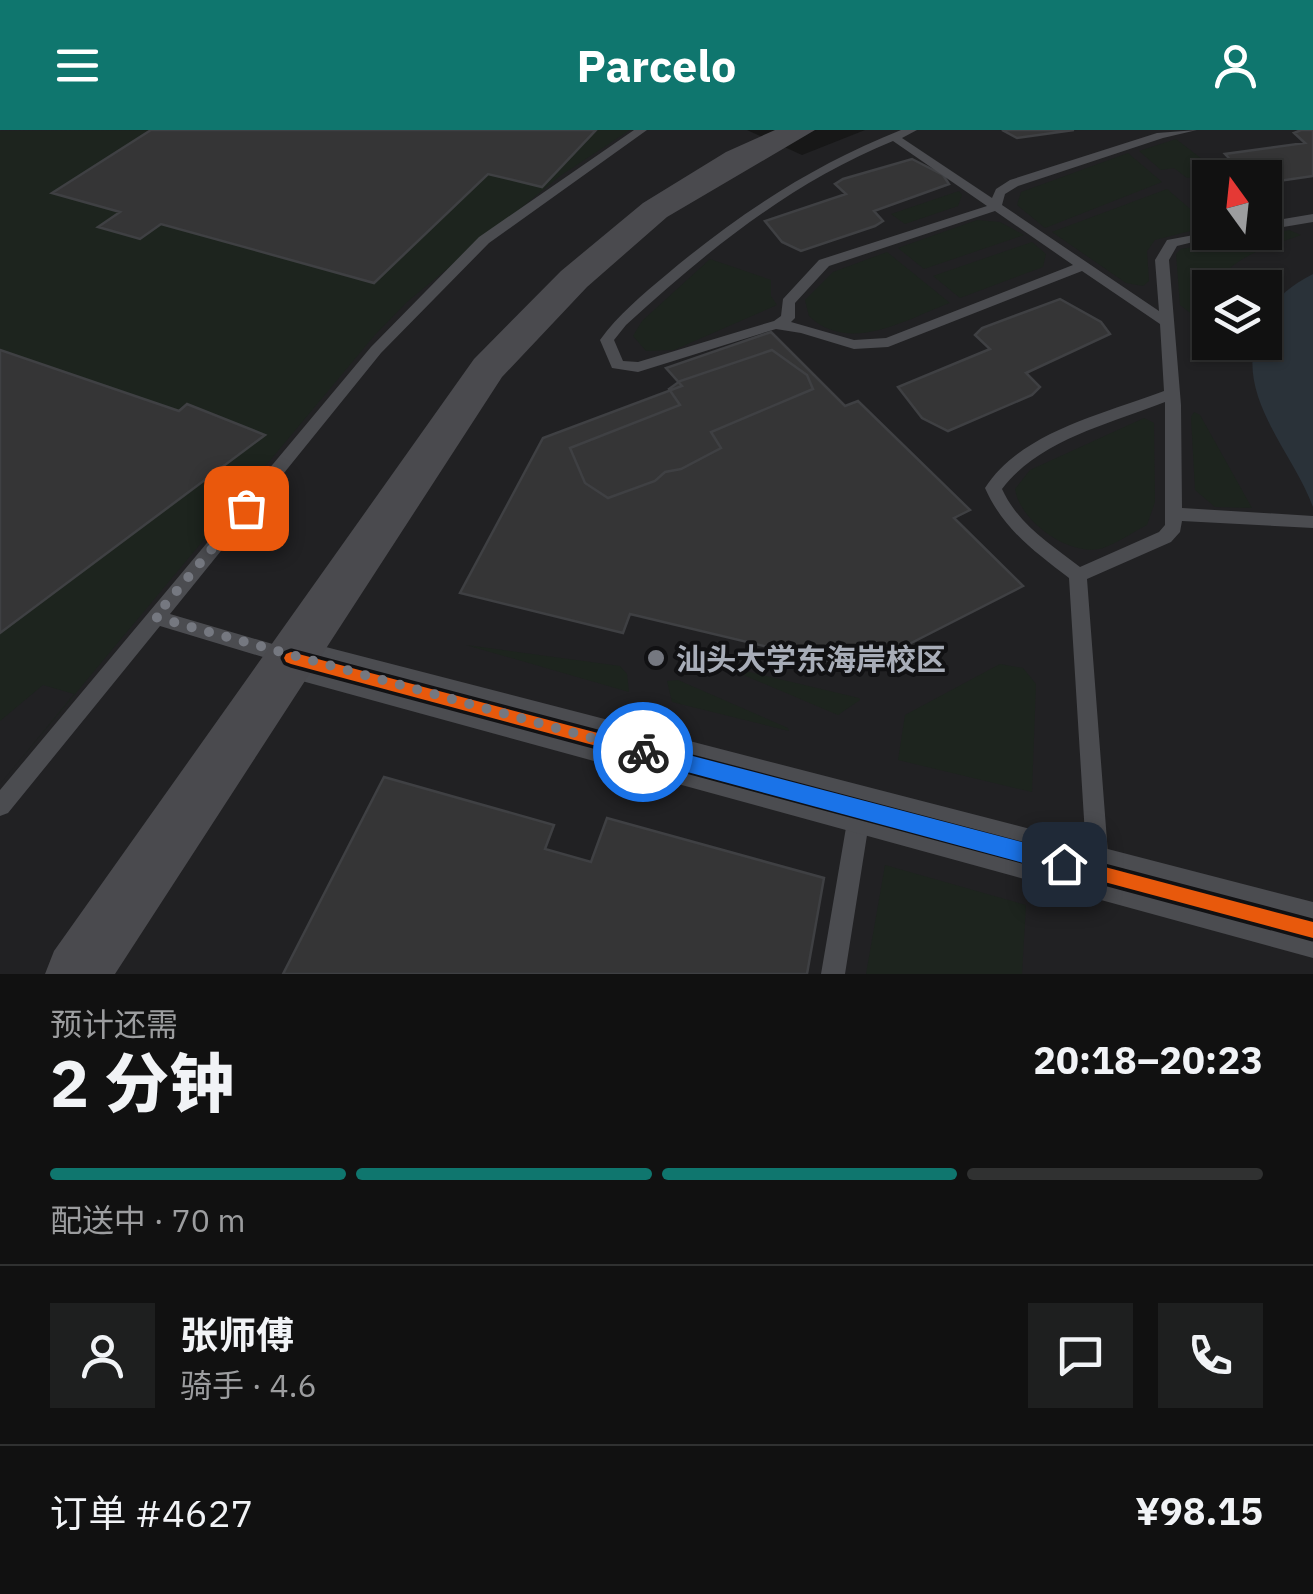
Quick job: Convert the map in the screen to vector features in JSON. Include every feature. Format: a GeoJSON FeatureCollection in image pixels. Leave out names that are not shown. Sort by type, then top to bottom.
{"type":"FeatureCollection","features":[{"type":"Feature","properties":{"kind":"main road"},"geometry":{"type":"LineString","coordinates":[[77,974],[488,368],[549,304],[655,210],[737,160],[800,130]]}},
{"type":"Feature","properties":{"kind":"street"},"geometry":{"type":"LineString","coordinates":[[291,658],[1293,924]]}},
{"type":"Feature","properties":{"kind":"lane"},"geometry":{"type":"LineString","coordinates":[[0,806],[376,350],[437,283],[523,210],[641,130]]}},
{"type":"Feature","properties":{"kind":"lane"},"geometry":{"type":"LineString","coordinates":[[912,130],[806,176],[744,214],[633,310],[607,340],[617,365],[638,367],[776,325],[788,318],[788,302],[824,263],[995,207]]}},
{"type":"Feature","properties":{"kind":"lane"},"geometry":{"type":"LineString","coordinates":[[995,207],[1000,192],[1014,183],[1160,135],[1191,130]]}},
{"type":"Feature","properties":{"kind":"lane"},"geometry":{"type":"LineString","coordinates":[[894,136],[1166,322]]}},
{"type":"Feature","properties":{"kind":"lane"},"geometry":{"type":"LineString","coordinates":[[1282,223],[1313,218]]}},
{"type":"Feature","properties":{"kind":"lane"},"geometry":{"type":"LineString","coordinates":[[1297,221],[1313,233]]}},
{"type":"Feature","properties":{"kind":"lane"},"geometry":{"type":"LineString","coordinates":[[1078,575],[1166,537],[1174,527],[1165,250],[1172,243],[1192,239]]}},
{"type":"Feature","properties":{"kind":"lane"},"geometry":{"type":"LineString","coordinates":[[776,325],[792,326],[832,343],[863,347],[888,342],[1082,266]]}},
{"type":"Feature","properties":{"kind":"lane"},"geometry":{"type":"LineString","coordinates":[[1098,872],[1078,575],[1025,534],[1000,506],[993,488],[1002,473],[1025,455],[1172,394]]}},
{"type":"Feature","properties":{"kind":"lane"},"geometry":{"type":"LineString","coordinates":[[1174,514],[1313,522]]}},
{"type":"Feature","properties":{"kind":"lane"},"geometry":{"type":"LineString","coordinates":[[155,617],[291,658]]}},
{"type":"Feature","properties":{"kind":"lane"},"geometry":{"type":"LineString","coordinates":[[833,974],[860,809]]}},
{"type":"Feature","properties":{"kind":"shaded area","name":"汕头大学东海岸校区"},"geometry":{"type":"Polygon","coordinates":[[[0,130],[747,130],[802,155],[865,130],[1313,130],[1313,974],[0,974],[0,130]]]}},
{"type":"Feature","properties":{"kind":"shaded area"},"geometry":{"type":"Polygon","coordinates":[[[151,130],[53,193],[120,212],[99,227],[140,239],[161,224],[374,283],[488,174],[542,187],[596,130],[630,130],[560,176],[407,302],[374,336],[0,784],[74,694],[43,685],[0,721],[0,633],[264,436],[187,404],[179,411],[0,350],[0,131],[151,130]]]}},
{"type":"Feature","properties":{"kind":"shaded area"},"geometry":{"type":"Polygon","coordinates":[[[1176,139],[1203,160],[1192,160],[1192,177],[1187,178],[1174,168],[1161,170],[1139,151],[1176,139]]]}},
{"type":"Feature","properties":{"kind":"shaded area"},"geometry":{"type":"Polygon","coordinates":[[[1128,153],[1162,182],[1045,228],[1017,205],[1021,192],[1128,153]]]}},
{"type":"Feature","properties":{"kind":"shaded area"},"geometry":{"type":"Polygon","coordinates":[[[1167,189],[1192,211],[1192,231],[1155,240],[1147,251],[1149,281],[1143,286],[1126,283],[1052,232],[1167,189]]]}},
{"type":"Feature","properties":{"kind":"shaded area"},"geometry":{"type":"Polygon","coordinates":[[[959,191],[962,195],[958,206],[905,224],[891,214],[959,191]]]}},
{"type":"Feature","properties":{"kind":"shaded area"},"geometry":{"type":"Polygon","coordinates":[[[977,220],[1000,222],[1024,235],[924,269],[898,248],[977,220]]]}},
{"type":"Feature","properties":{"kind":"shaded area"},"geometry":{"type":"Polygon","coordinates":[[[1289,230],[1301,235],[1282,242],[1282,231],[1289,230]]]}},
{"type":"Feature","properties":{"kind":"shaded area"},"geometry":{"type":"Polygon","coordinates":[[[1032,242],[1046,254],[1043,267],[960,298],[933,276],[1032,242]]]}},
{"type":"Feature","properties":{"kind":"shaded area"},"geometry":{"type":"Polygon","coordinates":[[[1181,249],[1260,250],[1227,270],[1192,270],[1192,314],[1180,305],[1176,254],[1181,249]]]}},
{"type":"Feature","properties":{"kind":"shaded area"},"geometry":{"type":"Polygon","coordinates":[[[887,252],[950,303],[897,324],[860,333],[842,333],[809,316],[805,300],[833,272],[887,252]]]}},
{"type":"Feature","properties":{"kind":"shaded area"},"geometry":{"type":"Polygon","coordinates":[[[710,259],[771,280],[771,296],[777,305],[674,350],[646,351],[633,336],[642,321],[710,259]]]}},
{"type":"Feature","properties":{"kind":"shaded area"},"geometry":{"type":"Polygon","coordinates":[[[1313,274],[1313,507],[1262,407],[1252,365],[1253,360],[1282,360],[1282,296],[1313,274]]]}},
{"type":"Feature","properties":{"kind":"shaded area"},"geometry":{"type":"Polygon","coordinates":[[[1194,412],[1200,415],[1252,508],[1215,507],[1195,490],[1191,417],[1194,412]]]}},
{"type":"Feature","properties":{"kind":"shaded area"},"geometry":{"type":"Polygon","coordinates":[[[1144,418],[1154,423],[1155,502],[1147,525],[1109,546],[1090,550],[1049,535],[1026,514],[1015,489],[1030,470],[1144,418]]]}},
{"type":"Feature","properties":{"kind":"shaded area"},"geometry":{"type":"Polygon","coordinates":[[[466,645],[620,666],[627,674],[629,692],[466,645]]]}},
{"type":"Feature","properties":{"kind":"shaded area"},"geometry":{"type":"Polygon","coordinates":[[[1000,664],[1023,668],[1036,684],[1032,792],[898,760],[905,715],[1000,664]]]}},
{"type":"Feature","properties":{"kind":"shaded area"},"geometry":{"type":"Polygon","coordinates":[[[720,665],[859,698],[860,700],[838,715],[720,665]]]}},
{"type":"Feature","properties":{"kind":"shaded area"},"geometry":{"type":"Polygon","coordinates":[[[678,680],[789,731],[672,702],[667,681],[678,680]]]}},
{"type":"Feature","properties":{"kind":"shaded area"},"geometry":{"type":"Polygon","coordinates":[[[885,865],[1026,905],[1022,974],[866,974],[885,865]]]}},
{"type":"Feature","properties":{"kind":"building"},"geometry":{"type":"Polygon","coordinates":[[[151,130],[596,130],[542,187],[488,174],[374,283],[161,224],[140,239],[98,227],[120,212],[52,193],[151,130]]]}},
{"type":"Feature","properties":{"kind":"building"},"geometry":{"type":"Polygon","coordinates":[[[1002,130],[1074,130],[1017,138],[1002,130]]]}},
{"type":"Feature","properties":{"kind":"building"},"geometry":{"type":"Polygon","coordinates":[[[1313,130],[1313,176],[1282,181],[1282,160],[1231,160],[1225,154],[1305,143],[1294,133],[1313,130]]]}},
{"type":"Feature","properties":{"kind":"building"},"geometry":{"type":"Polygon","coordinates":[[[912,159],[943,175],[949,184],[874,211],[883,221],[875,226],[801,251],[782,242],[765,221],[846,194],[835,184],[843,179],[912,159]]]}},
{"type":"Feature","properties":{"kind":"building"},"geometry":{"type":"Polygon","coordinates":[[[1060,299],[1101,322],[1110,334],[1026,373],[1040,387],[1032,395],[948,431],[922,418],[898,387],[990,349],[975,335],[982,328],[1060,299]]]}},
{"type":"Feature","properties":{"kind":"building"},"geometry":{"type":"Polygon","coordinates":[[[771,332],[845,406],[858,401],[970,510],[954,518],[1023,586],[860,669],[630,614],[623,633],[460,593],[543,438],[682,386],[666,368],[771,332]]]}},
{"type":"Feature","properties":{"kind":"building"},"geometry":{"type":"Polygon","coordinates":[[[0,350],[179,411],[187,404],[265,435],[0,633],[0,350]]]}},
{"type":"Feature","properties":{"kind":"building"},"geometry":{"type":"Polygon","coordinates":[[[772,350],[807,375],[813,389],[711,432],[721,448],[681,469],[665,472],[655,481],[608,498],[585,483],[570,448],[680,405],[669,389],[680,381],[772,350]]]}},
{"type":"Feature","properties":{"kind":"building"},"geometry":{"type":"Polygon","coordinates":[[[384,777],[554,825],[545,849],[591,862],[607,818],[824,878],[807,974],[283,974],[384,777]]]}},
{"type":"Feature","properties":{"kind":"cycle path"},"geometry":{"type":"LineString","coordinates":[[291,658],[1313,930]]}},
{"type":"Feature","properties":{"kind":"way so far"},"geometry":{"type":"LineString","coordinates":[[246,508],[155,617],[291,658],[643,752]]}},
{"type":"Feature","properties":{"kind":"place","name":"汕头大学东海岸校区"},"geometry":{"type":"Point","coordinates":[656,658]}},
{"type":"Feature","properties":{"kind":"route"},"geometry":{"type":"LineString","coordinates":[[643,752],[1064,864]]}}]}
